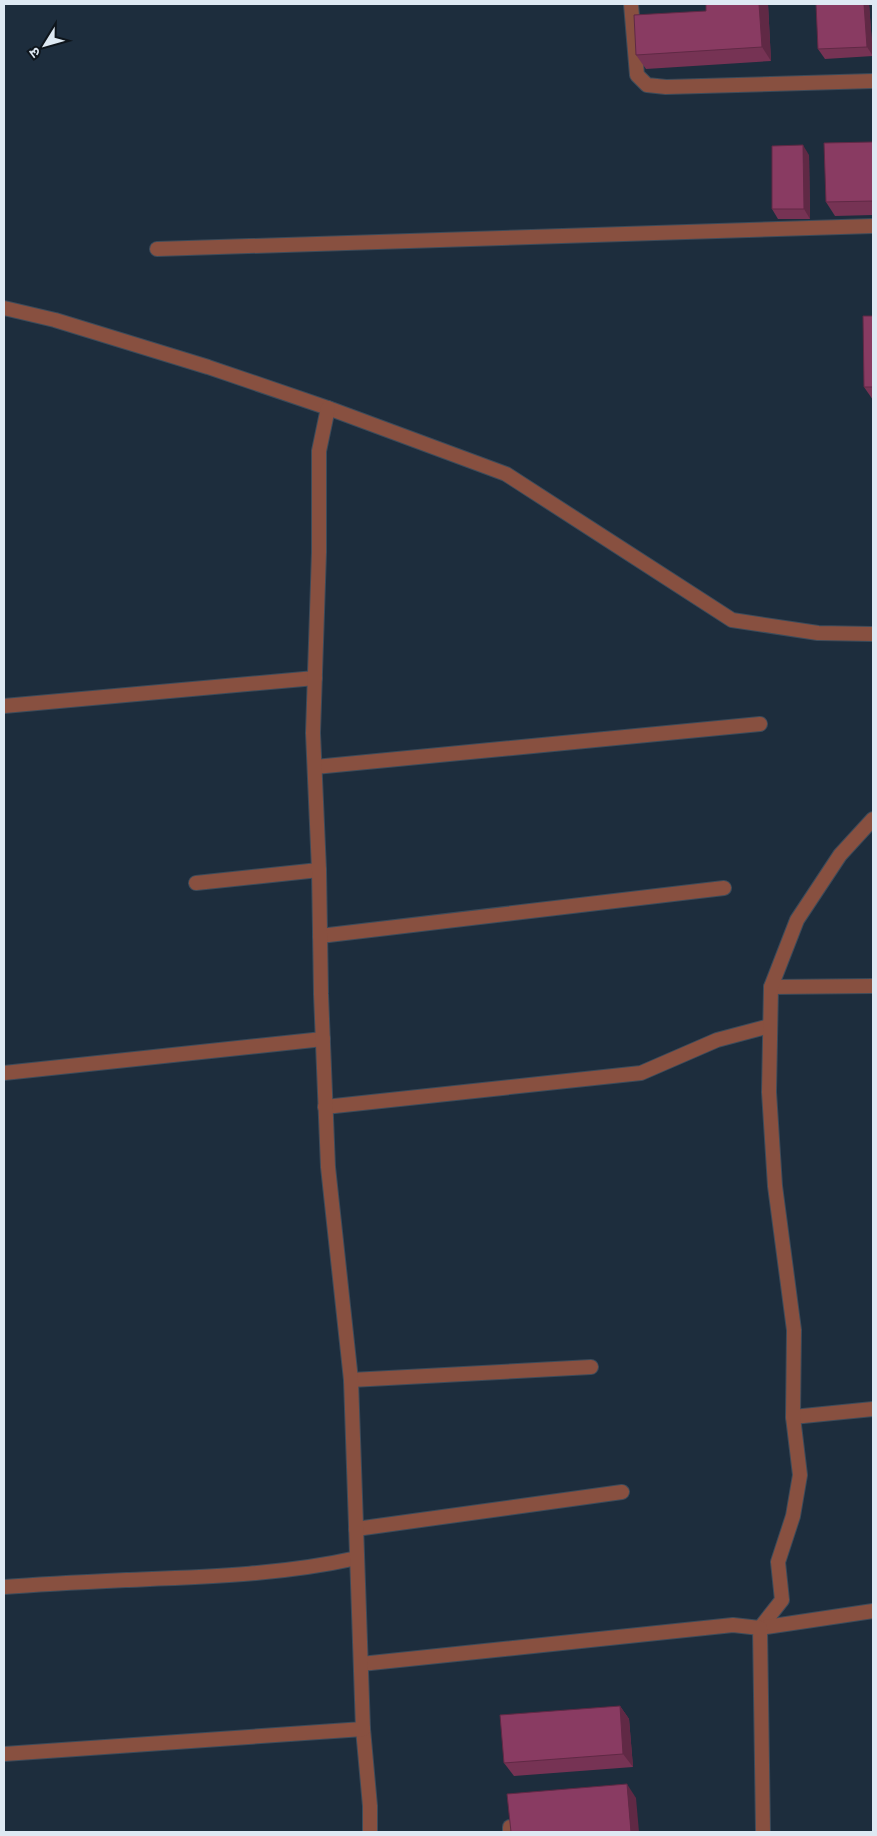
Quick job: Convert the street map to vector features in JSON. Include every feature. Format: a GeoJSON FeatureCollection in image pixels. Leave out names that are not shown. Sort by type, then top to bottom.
{"type":"FeatureCollection","features":[{"type":"Feature","properties":{"kind":"street"},"geometry":{"type":"LineString","coordinates":[[631,4],[636,75],[647,85],[666,87],[873,81]]}},
{"type":"Feature","properties":{"kind":"street"},"geometry":{"type":"LineString","coordinates":[[157,249],[873,226]]}},
{"type":"Feature","properties":{"kind":"street"},"geometry":{"type":"LineString","coordinates":[[4,308],[55,320],[188,361],[328,408],[506,474],[732,620],[818,633],[873,634]]}},
{"type":"Feature","properties":{"kind":"street"},"geometry":{"type":"LineString","coordinates":[[328,408],[319,451],[320,552],[313,733],[314,767],[320,870],[320,936],[328,1166],[351,1380],[363,1729],[370,1806],[370,1832]]}},
{"type":"Feature","properties":{"kind":"street"},"geometry":{"type":"LineString","coordinates":[[4,706],[315,678]]}},
{"type":"Feature","properties":{"kind":"street"},"geometry":{"type":"LineString","coordinates":[[314,767],[760,724]]}},
{"type":"Feature","properties":{"kind":"street"},"geometry":{"type":"LineString","coordinates":[[763,1832],[760,1628],[782,1600],[778,1562],[793,1516],[800,1475],[793,1417],[794,1330],[775,1186],[769,1092],[771,987],[797,920],[840,856],[873,819]]}},
{"type":"Feature","properties":{"kind":"street"},"geometry":{"type":"LineString","coordinates":[[196,882],[320,870]]}},
{"type":"Feature","properties":{"kind":"street"},"geometry":{"type":"LineString","coordinates":[[320,936],[724,888]]}},
{"type":"Feature","properties":{"kind":"street"},"geometry":{"type":"LineString","coordinates":[[771,987],[873,986]]}},
{"type":"Feature","properties":{"kind":"street"},"geometry":{"type":"LineString","coordinates":[[326,1107],[641,1073],[717,1040],[770,1026]]}},
{"type":"Feature","properties":{"kind":"street"},"geometry":{"type":"LineString","coordinates":[[4,1073],[323,1039]]}},
{"type":"Feature","properties":{"kind":"street"},"geometry":{"type":"LineString","coordinates":[[351,1380],[591,1367]]}},
{"type":"Feature","properties":{"kind":"street"},"geometry":{"type":"LineString","coordinates":[[793,1417],[873,1409]]}},
{"type":"Feature","properties":{"kind":"street"},"geometry":{"type":"LineString","coordinates":[[356,1529],[622,1492]]}},
{"type":"Feature","properties":{"kind":"street"},"geometry":{"type":"LineString","coordinates":[[4,1587],[233,1576],[357,1558]]}},
{"type":"Feature","properties":{"kind":"street"},"geometry":{"type":"LineString","coordinates":[[361,1664],[732,1625],[760,1628],[873,1611]]}},
{"type":"Feature","properties":{"kind":"street"},"geometry":{"type":"LineString","coordinates":[[4,1754],[363,1729]]}},
{"type":"Feature","properties":{"kind":"building"},"geometry":{"type":"Polygon","coordinates":[[[706,4],[759,4],[762,47],[636,55],[634,15],[706,11],[706,4]]]}},
{"type":"Feature","properties":{"kind":"building"},"geometry":{"type":"Polygon","coordinates":[[[816,4],[864,4],[867,47],[818,49],[816,4]]]}},
{"type":"Feature","properties":{"kind":"building"},"geometry":{"type":"Polygon","coordinates":[[[873,142],[873,201],[826,202],[824,143],[873,142]]]}},
{"type":"Feature","properties":{"kind":"building"},"geometry":{"type":"Polygon","coordinates":[[[803,145],[804,209],[772,209],[772,146],[803,145]]]}},
{"type":"Feature","properties":{"kind":"building"},"geometry":{"type":"Polygon","coordinates":[[[863,316],[873,316],[873,387],[864,387],[863,316]]]}},
{"type":"Feature","properties":{"kind":"building"},"geometry":{"type":"Polygon","coordinates":[[[620,1706],[623,1754],[504,1763],[500,1715],[620,1706]]]}},
{"type":"Feature","properties":{"kind":"building"},"geometry":{"type":"Polygon","coordinates":[[[627,1784],[631,1832],[511,1832],[507,1794],[627,1784]]]}}]}
